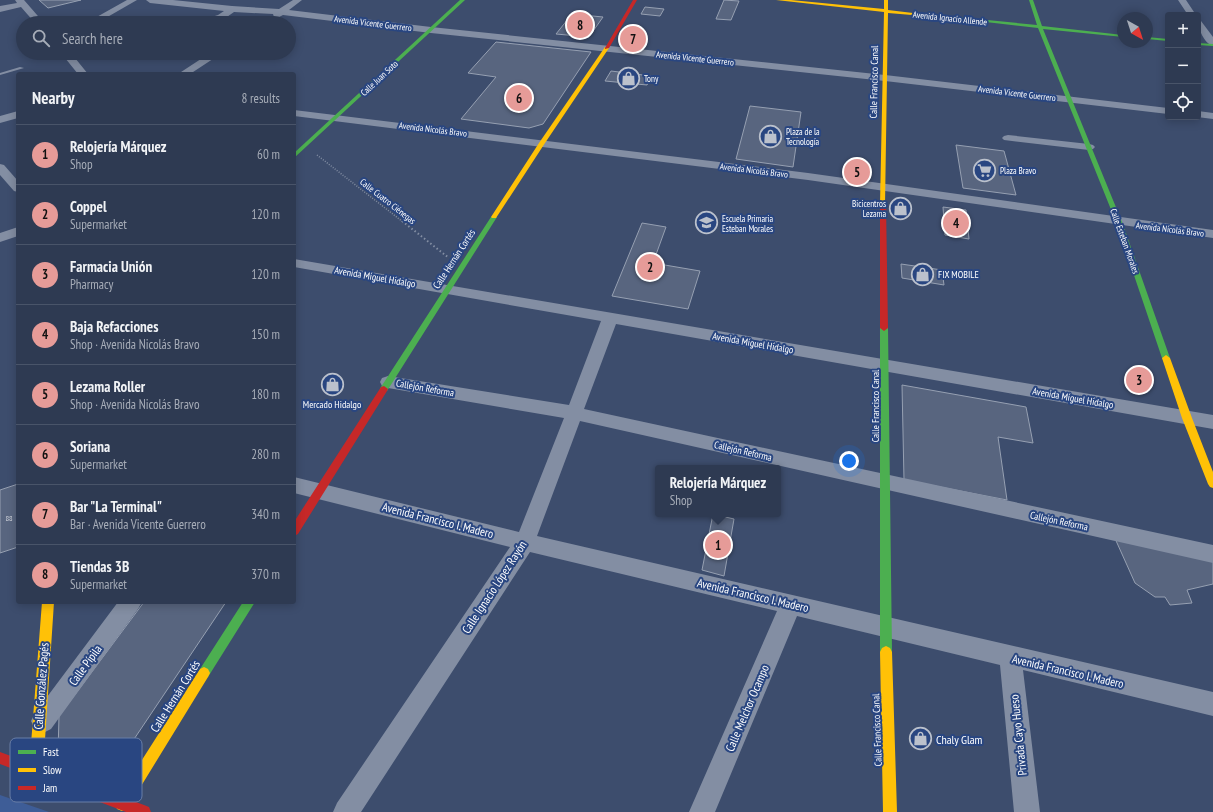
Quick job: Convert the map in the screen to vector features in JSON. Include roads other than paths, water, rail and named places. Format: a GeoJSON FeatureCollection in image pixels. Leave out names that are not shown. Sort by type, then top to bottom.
{"type":"FeatureCollection","features":[{"type":"Feature","properties":{"kind":"main road","name":"Calle Juan Soto"},"geometry":{"type":"LineString","coordinates":[[296,154],[463,0]]}},
{"type":"Feature","properties":{"kind":"main road","name":"Calle Hernán Cortés"},"geometry":{"type":"LineString","coordinates":[[296,528],[542,142],[607,48],[635,0]]}},
{"type":"Feature","properties":{"kind":"main road","name":"Avenida Ignacio Allende"},"geometry":{"type":"LineString","coordinates":[[778,0],[886,4],[997,13]]}},
{"type":"Feature","properties":{"kind":"main road","name":"Avenida Ignacio Allende"},"geometry":{"type":"LineString","coordinates":[[867,0],[1040,27],[1117,35]]}},
{"type":"Feature","properties":{"kind":"main road","name":"Calle Esteban Morales"},"geometry":{"type":"LineString","coordinates":[[1031,0],[1069,100],[1120,222],[1187,418],[1213,484]]}},
{"type":"Feature","properties":{"kind":"main road","name":"Calle Francisco Canal"},"geometry":{"type":"LineString","coordinates":[[886,4],[883,187],[886,366],[885,626],[890,812]]}},
{"type":"Feature","properties":{"kind":"main road"},"geometry":{"type":"LineString","coordinates":[[1153,39],[1165,40]]}},
{"type":"Feature","properties":{"kind":"main road"},"geometry":{"type":"LineString","coordinates":[[1201,44],[1213,44]]}},
{"type":"Feature","properties":{"kind":"main road","name":"Calle González Pagés"},"geometry":{"type":"LineString","coordinates":[[38,738],[48,604]]}},
{"type":"Feature","properties":{"kind":"main road","name":"Calle Hernán Cortés"},"geometry":{"type":"LineString","coordinates":[[142,772],[248,604]]}},
{"type":"Feature","properties":{"kind":"main road"},"geometry":{"type":"LineString","coordinates":[[0,758],[10,761]]}},
{"type":"Feature","properties":{"kind":"main road"},"geometry":{"type":"LineString","coordinates":[[117,802],[144,812]]}},
{"type":"Feature","properties":{"kind":"street"},"geometry":{"type":"LineString","coordinates":[[103,16],[133,0]]}},
{"type":"Feature","properties":{"kind":"street","name":"Avenida Vicente Guerrero"},"geometry":{"type":"LineString","coordinates":[[150,0],[232,10],[282,12],[431,30],[885,78],[1165,111]]}},
{"type":"Feature","properties":{"kind":"street"},"geometry":{"type":"LineString","coordinates":[[212,7],[224,0]]}},
{"type":"Feature","properties":{"kind":"street"},"geometry":{"type":"LineString","coordinates":[[276,16],[298,0]]}},
{"type":"Feature","properties":{"kind":"street"},"geometry":{"type":"LineString","coordinates":[[1182,0],[1190,12]]}},
{"type":"Feature","properties":{"kind":"street"},"geometry":{"type":"LineString","coordinates":[[0,9],[21,2],[34,16]]}},
{"type":"Feature","properties":{"kind":"street"},"geometry":{"type":"LineString","coordinates":[[224,16],[232,10]]}},
{"type":"Feature","properties":{"kind":"street"},"geometry":{"type":"LineString","coordinates":[[1206,34],[1213,44]]}},
{"type":"Feature","properties":{"kind":"street"},"geometry":{"type":"LineString","coordinates":[[72,60],[81,72]]}},
{"type":"Feature","properties":{"kind":"street"},"geometry":{"type":"LineString","coordinates":[[186,72],[206,60]]}},
{"type":"Feature","properties":{"kind":"street","name":"Avenida Nicolás Bravo"},"geometry":{"type":"LineString","coordinates":[[296,113],[542,142],[883,187],[1120,222],[1213,234]]}},
{"type":"Feature","properties":{"kind":"street"},"geometry":{"type":"LineString","coordinates":[[1201,114],[1213,116]]}},
{"type":"Feature","properties":{"kind":"street"},"geometry":{"type":"LineString","coordinates":[[0,120],[16,115]]}},
{"type":"Feature","properties":{"kind":"street"},"geometry":{"type":"LineString","coordinates":[[1008,138],[1089,147]]}},
{"type":"Feature","properties":{"kind":"street"},"geometry":{"type":"LineString","coordinates":[[0,168],[16,186]]}},
{"type":"Feature","properties":{"kind":"street"},"geometry":{"type":"LineString","coordinates":[[0,238],[16,232]]}},
{"type":"Feature","properties":{"kind":"street","name":"Avenida Miguel Hidalgo"},"geometry":{"type":"LineString","coordinates":[[296,263],[610,319],[1213,422]]}},
{"type":"Feature","properties":{"kind":"street","name":"Calle Ignacio López Rayón"},"geometry":{"type":"LineString","coordinates":[[346,812],[525,542],[610,319]]}},
{"type":"Feature","properties":{"kind":"street","name":"Callejón Reforma"},"geometry":{"type":"LineString","coordinates":[[388,382],[574,414],[1213,554]]}},
{"type":"Feature","properties":{"kind":"street","name":"Avenida Francisco I. Madero"},"geometry":{"type":"LineString","coordinates":[[296,485],[525,542],[1213,704]]}},
{"type":"Feature","properties":{"kind":"street","name":"Calle Pípila"},"geometry":{"type":"LineString","coordinates":[[38,728],[130,604]]}},
{"type":"Feature","properties":{"kind":"street","name":"Calle Melchor Ocampo"},"geometry":{"type":"LineString","coordinates":[[702,812],[791,604]]}},
{"type":"Feature","properties":{"kind":"street","name":"Privada Cayo Hueso"},"geometry":{"type":"LineString","coordinates":[[1010,657],[1027,812]]}},
{"type":"Feature","properties":{"kind":"lane"},"geometry":{"type":"LineString","coordinates":[[0,74],[22,68]]}},
{"type":"Feature","properties":{"kind":"place","name":"Tiendas 3B"},"geometry":{"type":"Point","coordinates":[580,25]}},
{"type":"Feature","properties":{"kind":"place","name":"Bar \"La Terminal\""},"geometry":{"type":"Point","coordinates":[633,39]}},
{"type":"Feature","properties":{"kind":"place","name":"Tony"},"geometry":{"type":"Point","coordinates":[629,78]}},
{"type":"Feature","properties":{"kind":"place","name":"Soriana"},"geometry":{"type":"Point","coordinates":[519,98]}},
{"type":"Feature","properties":{"kind":"place","name":"Plaza de la Tecnología"},"geometry":{"type":"Point","coordinates":[770,136]}},
{"type":"Feature","properties":{"kind":"place","name":"Plaza Bravo"},"geometry":{"type":"Point","coordinates":[985,170]}},
{"type":"Feature","properties":{"kind":"place","name":"Lezama Roller"},"geometry":{"type":"Point","coordinates":[857,172]}},
{"type":"Feature","properties":{"kind":"place","name":"Bicicentros Lezama"},"geometry":{"type":"Point","coordinates":[901,208]}},
{"type":"Feature","properties":{"kind":"place","name":"Escuela Primaria Esteban Morales"},"geometry":{"type":"Point","coordinates":[706,223]}},
{"type":"Feature","properties":{"kind":"place","name":"Baja Refacciones"},"geometry":{"type":"Point","coordinates":[956,223]}},
{"type":"Feature","properties":{"kind":"place","name":"Coppel"},"geometry":{"type":"Point","coordinates":[650,267]}},
{"type":"Feature","properties":{"kind":"place","name":"FIX MOBILE"},"geometry":{"type":"Point","coordinates":[922,274]}},
{"type":"Feature","properties":{"kind":"place","name":"Farmacia Unión"},"geometry":{"type":"Point","coordinates":[1139,380]}},
{"type":"Feature","properties":{"kind":"place","name":"Mercado Hidalgo"},"geometry":{"type":"Point","coordinates":[332,384]}},
{"type":"Feature","properties":{"kind":"place","name":"Relojería Márquez"},"geometry":{"type":"Point","coordinates":[718,545]}},
{"type":"Feature","properties":{"kind":"place","name":"Chaly Glam"},"geometry":{"type":"Point","coordinates":[920,739]}}]}
